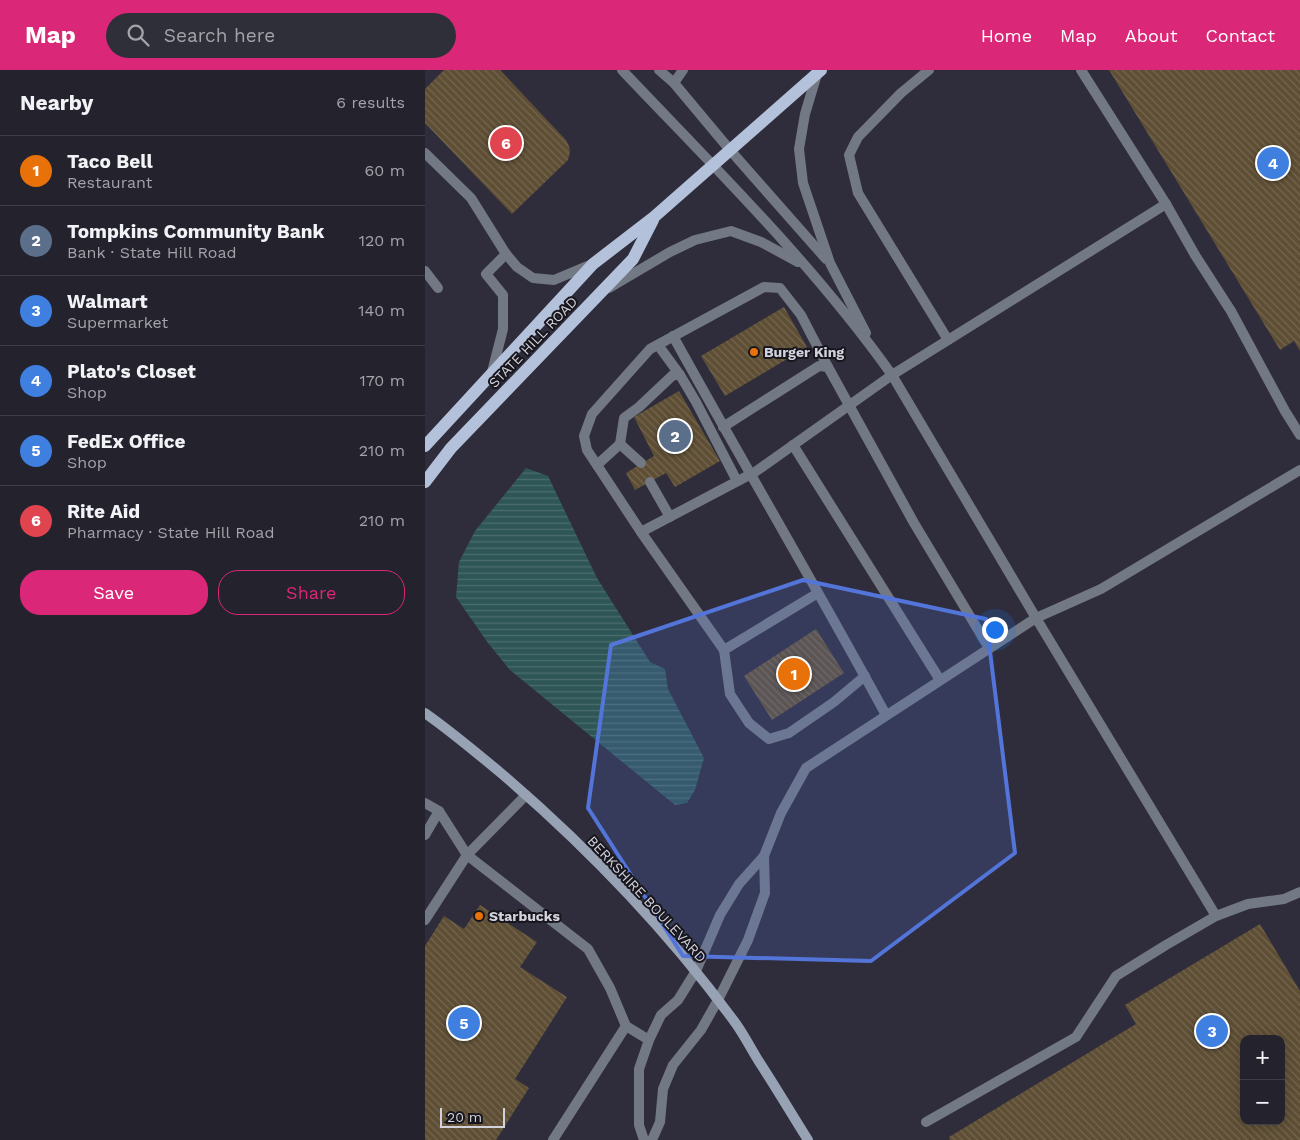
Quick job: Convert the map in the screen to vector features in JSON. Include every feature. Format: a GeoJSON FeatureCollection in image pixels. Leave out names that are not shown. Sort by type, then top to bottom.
{"type":"FeatureCollection","features":[{"type":"Feature","properties":{"kind":"main road","name":"STATE HILL ROAD"},"geometry":{"type":"LineString","coordinates":[[425,446],[593,264],[654,217],[819,72]]}},
{"type":"Feature","properties":{"kind":"main road","name":"STATE HILL ROAD"},"geometry":{"type":"LineString","coordinates":[[425,482],[451,448],[633,259],[654,217]]}},
{"type":"Feature","properties":{"kind":"main road","name":"BERKSHIRE BOULEVARD"},"geometry":{"type":"LineString","coordinates":[[425,713],[526,795],[617,883],[671,942],[696,971],[735,1023],[807,1140]]}},
{"type":"Feature","properties":{"kind":"lane"},"geometry":{"type":"LineString","coordinates":[[622,70],[806,266],[876,352],[892,375],[1036,618],[1217,916]]}},
{"type":"Feature","properties":{"kind":"lane"},"geometry":{"type":"LineString","coordinates":[[659,70],[674,83],[830,263]]}},
{"type":"Feature","properties":{"kind":"lane"},"geometry":{"type":"LineString","coordinates":[[674,83],[683,70]]}},
{"type":"Feature","properties":{"kind":"lane"},"geometry":{"type":"LineString","coordinates":[[929,70],[901,93],[858,137],[849,155],[858,193],[948,340]]}},
{"type":"Feature","properties":{"kind":"lane"},"geometry":{"type":"LineString","coordinates":[[1081,70],[1231,311],[1281,404],[1300,435]]}},
{"type":"Feature","properties":{"kind":"lane"},"geometry":{"type":"LineString","coordinates":[[819,72],[805,114],[799,150],[803,183],[830,263],[876,352]]}},
{"type":"Feature","properties":{"kind":"lane"},"geometry":{"type":"LineString","coordinates":[[425,153],[471,198],[506,254],[517,267],[533,278],[554,280],[593,264]]}},
{"type":"Feature","properties":{"kind":"lane"},"geometry":{"type":"LineString","coordinates":[[641,532],[750,474],[892,375],[1166,204]]}},
{"type":"Feature","properties":{"kind":"lane"},"geometry":{"type":"LineString","coordinates":[[601,292],[670,252],[695,240],[731,231],[761,242],[806,266]]}},
{"type":"Feature","properties":{"kind":"lane"},"geometry":{"type":"LineString","coordinates":[[493,372],[503,329],[503,295],[485,274],[506,254]]}},
{"type":"Feature","properties":{"kind":"lane"},"geometry":{"type":"LineString","coordinates":[[425,271],[438,288]]}},
{"type":"Feature","properties":{"kind":"lane"},"geometry":{"type":"LineString","coordinates":[[865,676],[834,702],[789,732],[769,739],[749,723],[730,694],[724,650],[641,532],[587,450],[584,436],[592,414],[651,349],[764,287],[780,288],[801,315],[914,522],[989,648]]}},
{"type":"Feature","properties":{"kind":"lane"},"geometry":{"type":"LineString","coordinates":[[673,336],[886,715]]}},
{"type":"Feature","properties":{"kind":"lane"},"geometry":{"type":"LineString","coordinates":[[658,345],[680,375],[696,402],[737,481]]}},
{"type":"Feature","properties":{"kind":"lane"},"geometry":{"type":"LineString","coordinates":[[723,427],[819,366],[828,367]]}},
{"type":"Feature","properties":{"kind":"lane"},"geometry":{"type":"LineString","coordinates":[[597,465],[620,444],[624,418],[639,407],[673,375],[680,375]]}},
{"type":"Feature","properties":{"kind":"lane"},"geometry":{"type":"LineString","coordinates":[[620,444],[641,463]]}},
{"type":"Feature","properties":{"kind":"lane"},"geometry":{"type":"LineString","coordinates":[[793,445],[940,680]]}},
{"type":"Feature","properties":{"kind":"lane"},"geometry":{"type":"LineString","coordinates":[[652,1140],[660,1122],[663,1089],[673,1065],[701,1030],[748,940],[765,892],[765,856],[781,813],[806,768],[1036,618],[1101,589],[1300,470]]}},
{"type":"Feature","properties":{"kind":"lane"},"geometry":{"type":"LineString","coordinates":[[650,482],[670,517]]}},
{"type":"Feature","properties":{"kind":"lane"},"geometry":{"type":"LineString","coordinates":[[724,650],[818,593]]}},
{"type":"Feature","properties":{"kind":"lane"},"geometry":{"type":"LineString","coordinates":[[425,920],[467,855],[526,795]]}},
{"type":"Feature","properties":{"kind":"lane"},"geometry":{"type":"LineString","coordinates":[[425,803],[439,811],[467,855],[588,950],[610,988],[626,1026],[649,1040]]}},
{"type":"Feature","properties":{"kind":"lane"},"geometry":{"type":"LineString","coordinates":[[425,835],[439,811]]}},
{"type":"Feature","properties":{"kind":"lane"},"geometry":{"type":"LineString","coordinates":[[644,1140],[639,1125],[639,1069],[649,1040],[661,1015],[677,1000],[696,971],[720,915],[739,884],[765,856]]}},
{"type":"Feature","properties":{"kind":"lane"},"geometry":{"type":"LineString","coordinates":[[926,1122],[1076,1038],[1116,976],[1166,944],[1217,916],[1247,904],[1284,899],[1300,892]]}},
{"type":"Feature","properties":{"kind":"lane"},"geometry":{"type":"LineString","coordinates":[[553,1140],[626,1026]]}},
{"type":"Feature","properties":{"kind":"highlighted area"},"geometry":{"type":"Polygon","coordinates":[[[803,580],[986,619],[1015,853],[871,961],[683,956],[588,808],[611,645],[803,580]]]}},
{"type":"Feature","properties":{"kind":"shaded area"},"geometry":{"type":"Polygon","coordinates":[[[526,468],[548,476],[597,578],[650,662],[665,669],[668,689],[704,758],[695,790],[687,803],[675,805],[510,670],[488,643],[456,597],[459,562],[475,531],[526,468]]]}},
{"type":"Feature","properties":{"kind":"building"},"geometry":{"type":"Polygon","coordinates":[[[444,70],[500,70],[566,140],[569,146],[568,160],[512,214],[425,123],[425,89],[444,70]]]}},
{"type":"Feature","properties":{"kind":"building"},"geometry":{"type":"Polygon","coordinates":[[[1109,70],[1300,70],[1300,351],[1294,341],[1280,350],[1109,70]]]}},
{"type":"Feature","properties":{"kind":"building","name":"Burger King"},"geometry":{"type":"Polygon","coordinates":[[[784,307],[807,347],[725,396],[701,356],[784,307]]]}},
{"type":"Feature","properties":{"kind":"building"},"geometry":{"type":"Polygon","coordinates":[[[679,391],[720,461],[675,487],[666,473],[635,490],[626,473],[654,456],[634,417],[679,391]]]}},
{"type":"Feature","properties":{"kind":"building"},"geometry":{"type":"Polygon","coordinates":[[[816,629],[844,673],[772,720],[744,676],[816,629]]]}},
{"type":"Feature","properties":{"kind":"building"},"geometry":{"type":"Polygon","coordinates":[[[480,905],[537,942],[520,967],[567,997],[515,1079],[529,1088],[496,1140],[425,1140],[425,946],[444,916],[464,929],[480,905]]]}},
{"type":"Feature","properties":{"kind":"building"},"geometry":{"type":"Polygon","coordinates":[[[1260,924],[1300,991],[1300,1140],[950,1140],[949,1137],[1136,1024],[1125,1005],[1260,924]]]}},
{"type":"Feature","properties":{"kind":"place","name":"Rite Aid"},"geometry":{"type":"Point","coordinates":[506,143]}},
{"type":"Feature","properties":{"kind":"place","name":"Plato's Closet"},"geometry":{"type":"Point","coordinates":[1273,163]}},
{"type":"Feature","properties":{"kind":"place","name":"Burger King"},"geometry":{"type":"Point","coordinates":[754,352]}},
{"type":"Feature","properties":{"kind":"place","name":"Tompkins Community Bank"},"geometry":{"type":"Point","coordinates":[675,436]}},
{"type":"Feature","properties":{"kind":"place","name":"Taco Bell"},"geometry":{"type":"Point","coordinates":[794,674]}},
{"type":"Feature","properties":{"kind":"place","name":"Starbucks"},"geometry":{"type":"Point","coordinates":[479,916]}},
{"type":"Feature","properties":{"kind":"place","name":"FedEx Office"},"geometry":{"type":"Point","coordinates":[464,1023]}},
{"type":"Feature","properties":{"kind":"place","name":"Walmart"},"geometry":{"type":"Point","coordinates":[1212,1031]}}]}
